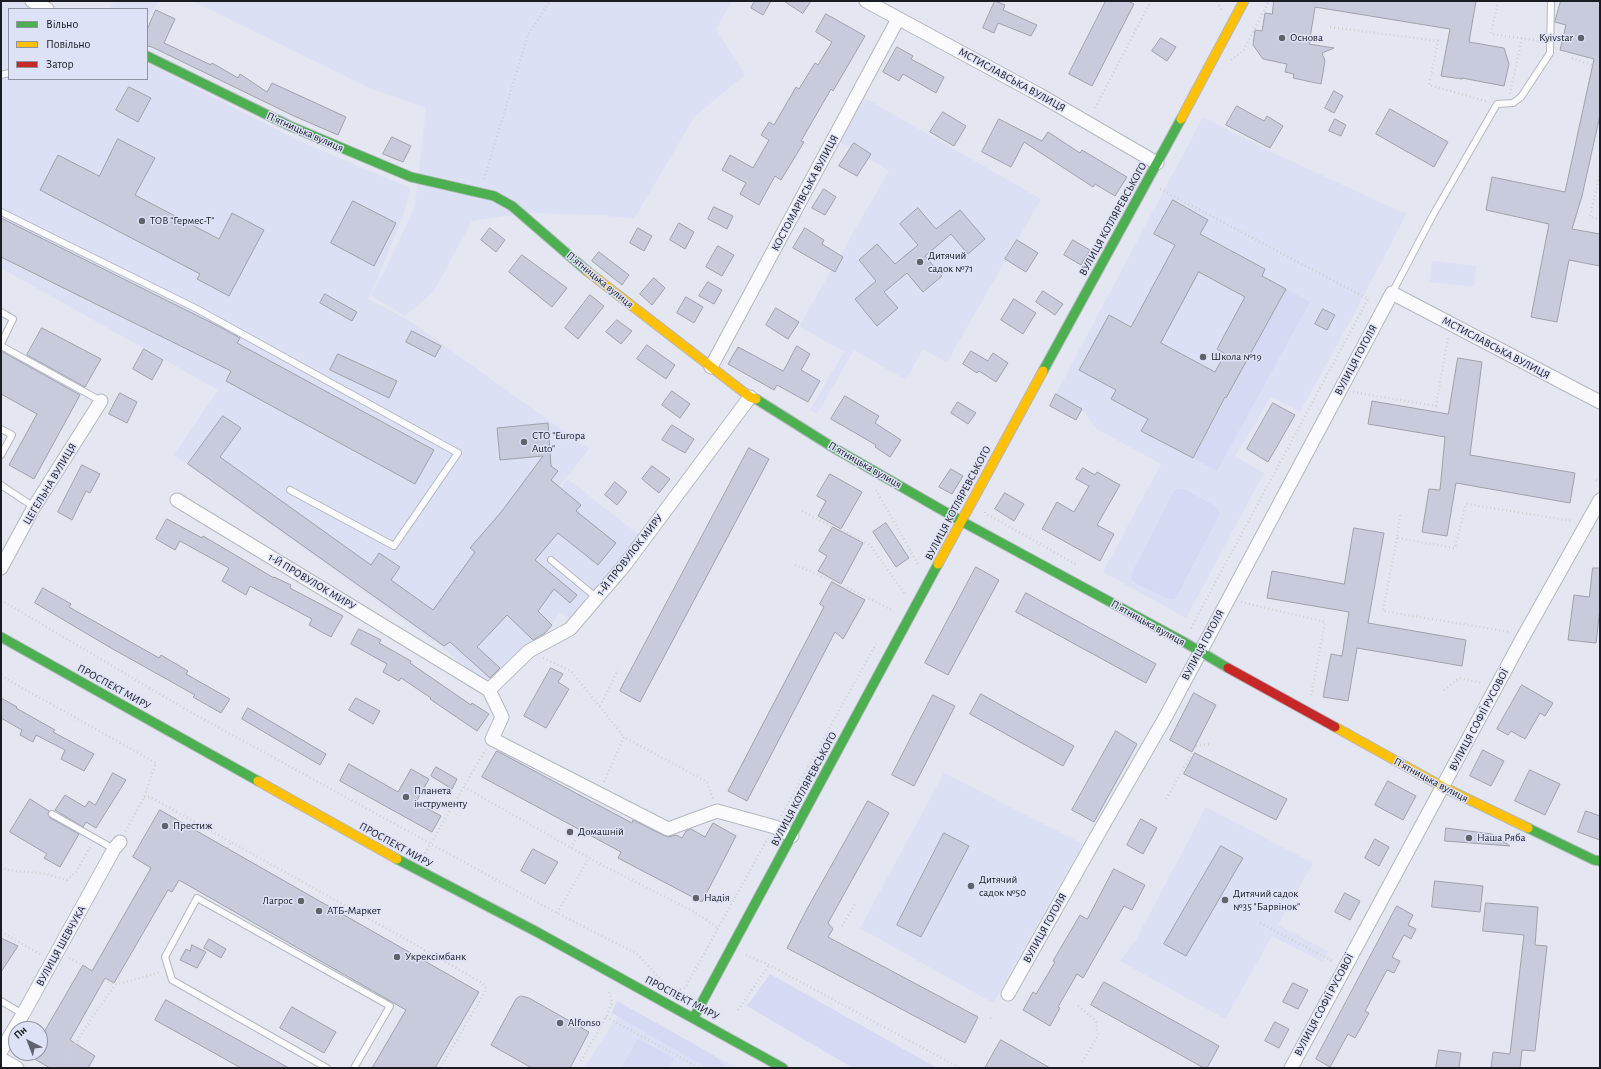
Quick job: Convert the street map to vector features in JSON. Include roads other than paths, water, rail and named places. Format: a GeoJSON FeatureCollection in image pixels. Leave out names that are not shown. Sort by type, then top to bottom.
{"type":"FeatureCollection","features":[{"type":"Feature","properties":{"kind":"street"},"geometry":{"type":"LineString","coordinates":[[32,1],[45,8]]}},
{"type":"Feature","properties":{"kind":"street","name":"МСТИСЛАВСЬКА ВУЛИЦЯ"},"geometry":{"type":"LineString","coordinates":[[866,1],[1038,94],[1157,163]]}},
{"type":"Feature","properties":{"kind":"street","name":"ВУЛИЦЯ КОТЛЯРЕВСЬКОГО"},"geometry":{"type":"LineString","coordinates":[[694,1017],[1244,1]]}},
{"type":"Feature","properties":{"kind":"street","name":"КОСТОМАРІВСЬКА ВУЛИЦЯ"},"geometry":{"type":"LineString","coordinates":[[711,367],[898,18]]}},
{"type":"Feature","properties":{"kind":"street","name":"Пʼятницька вулиця"},"geometry":{"type":"LineString","coordinates":[[148,56],[290,126],[411,177],[494,196],[512,206],[594,278],[750,397],[756,399],[834,448],[962,521],[1184,642],[1199,652],[1443,787],[1594,860],[1600,861]]}},
{"type":"Feature","properties":{"kind":"street","name":"МСТИСЛАВСЬКА ВУЛИЦЯ"},"geometry":{"type":"LineString","coordinates":[[1392,293],[1600,402]]}},
{"type":"Feature","properties":{"kind":"street","name":"ВУЛИЦЯ ГОГОЛЯ"},"geometry":{"type":"LineString","coordinates":[[1008,994],[1165,718],[1392,293]]}},
{"type":"Feature","properties":{"kind":"street","name":"1-Й ПРОВУЛОК МИРУ"},"geometry":{"type":"LineString","coordinates":[[177,500],[488,690],[529,651],[570,629],[624,566],[750,397]]}},
{"type":"Feature","properties":{"kind":"street","name":"ЦЕГЕЛЬНА ВУЛИЦЯ"},"geometry":{"type":"LineString","coordinates":[[1,568],[34,507],[101,401]]}},
{"type":"Feature","properties":{"kind":"street","name":"ВУЛИЦЯ СОФІЇ РУСОВОЇ"},"geometry":{"type":"LineString","coordinates":[[1291,1068],[1522,639],[1600,500]]}},
{"type":"Feature","properties":{"kind":"street","name":"ПРОСПЕКТ МИРУ"},"geometry":{"type":"LineString","coordinates":[[1,637],[416,870],[537,932],[694,1017],[783,1068]]}},
{"type":"Feature","properties":{"kind":"street"},"geometry":{"type":"LineString","coordinates":[[488,690],[502,717],[492,739],[668,829],[717,811],[775,827],[792,836]]}},
{"type":"Feature","properties":{"kind":"street","name":"ВУЛИЦЯ ШЕВЧУКА"},"geometry":{"type":"LineString","coordinates":[[1,1051],[117,846]]}},
{"type":"Feature","properties":{"kind":"street"},"geometry":{"type":"LineString","coordinates":[[1,1059],[17,1068]]}},
{"type":"Feature","properties":{"kind":"lane"},"geometry":{"type":"LineString","coordinates":[[1392,293],[1433,215],[1497,104],[1513,103],[1521,97],[1550,53],[1551,1]]}},
{"type":"Feature","properties":{"kind":"lane"},"geometry":{"type":"LineString","coordinates":[[1,212],[197,309],[458,453],[394,546],[290,490]]}},
{"type":"Feature","properties":{"kind":"lane"},"geometry":{"type":"LineString","coordinates":[[1,312],[13,319],[1,345],[101,401]]}},
{"type":"Feature","properties":{"kind":"lane"},"geometry":{"type":"LineString","coordinates":[[1,429],[12,435],[1,455]]}},
{"type":"Feature","properties":{"kind":"lane"},"geometry":{"type":"LineString","coordinates":[[1,485],[34,507]]}},
{"type":"Feature","properties":{"kind":"lane"},"geometry":{"type":"LineString","coordinates":[[551,560],[597,598]]}},
{"type":"Feature","properties":{"kind":"lane"},"geometry":{"type":"LineString","coordinates":[[52,814],[96,838],[117,846]]}},
{"type":"Feature","properties":{"kind":"lane"},"geometry":{"type":"LineString","coordinates":[[327,1068],[172,980],[165,957],[197,898],[390,1006],[354,1068]]}},
{"type":"Feature","properties":{"kind":"lane"},"geometry":{"type":"LineString","coordinates":[[1,1001],[23,1014]]}},
{"type":"Feature","properties":{"kind":"place","name":"Основа"},"geometry":{"type":"Point","coordinates":[1282,38]}},
{"type":"Feature","properties":{"kind":"place","name":"Kyivstar"},"geometry":{"type":"Point","coordinates":[1581,38]}},
{"type":"Feature","properties":{"kind":"place","name":"ТОВ \"Гермес-Т\""},"geometry":{"type":"Point","coordinates":[142,221]}},
{"type":"Feature","properties":{"kind":"place","name":"Дитячий садок №71"},"geometry":{"type":"Point","coordinates":[920,262]}},
{"type":"Feature","properties":{"kind":"place","name":"Школа №19"},"geometry":{"type":"Point","coordinates":[1203,357]}},
{"type":"Feature","properties":{"kind":"place","name":"СТО \"Europa Auto\""},"geometry":{"type":"Point","coordinates":[524,442]}},
{"type":"Feature","properties":{"kind":"place","name":"Планета інструменту"},"geometry":{"type":"Point","coordinates":[406,797]}},
{"type":"Feature","properties":{"kind":"place","name":"Престиж"},"geometry":{"type":"Point","coordinates":[165,826]}},
{"type":"Feature","properties":{"kind":"place","name":"Домашній"},"geometry":{"type":"Point","coordinates":[570,832]}},
{"type":"Feature","properties":{"kind":"place","name":"Наша Ряба"},"geometry":{"type":"Point","coordinates":[1469,838]}},
{"type":"Feature","properties":{"kind":"place","name":"Дитячий садок №50"},"geometry":{"type":"Point","coordinates":[971,886]}},
{"type":"Feature","properties":{"kind":"place","name":"Надія"},"geometry":{"type":"Point","coordinates":[696,898]}},
{"type":"Feature","properties":{"kind":"place","name":"Дитячий садок №35 \"Барвінок\""},"geometry":{"type":"Point","coordinates":[1225,900]}},
{"type":"Feature","properties":{"kind":"place","name":"Лагрос"},"geometry":{"type":"Point","coordinates":[301,901]}},
{"type":"Feature","properties":{"kind":"place","name":"АТБ-Маркет"},"geometry":{"type":"Point","coordinates":[319,911]}},
{"type":"Feature","properties":{"kind":"place","name":"Укрексімбанк"},"geometry":{"type":"Point","coordinates":[397,957]}},
{"type":"Feature","properties":{"kind":"place","name":"Alfonso"},"geometry":{"type":"Point","coordinates":[560,1023]}}]}
